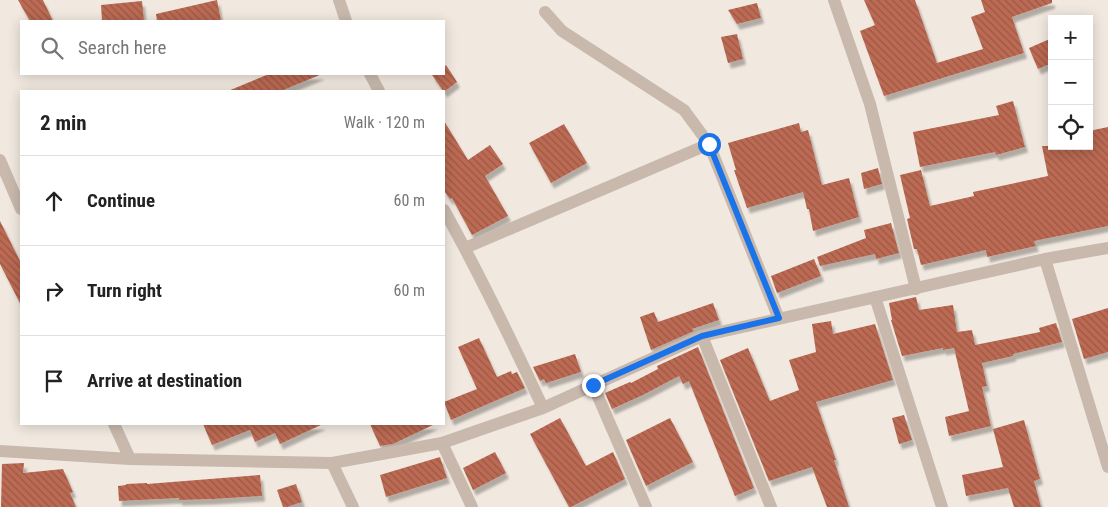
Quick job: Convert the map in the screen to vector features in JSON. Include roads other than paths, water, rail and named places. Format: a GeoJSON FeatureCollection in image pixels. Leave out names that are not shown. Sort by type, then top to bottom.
{"type":"FeatureCollection","features":[{"type":"Feature","properties":{"kind":"street"},"geometry":{"type":"LineString","coordinates":[[339,0],[346,20]]}},
{"type":"Feature","properties":{"kind":"street"},"geometry":{"type":"LineString","coordinates":[[834,0],[870,104],[916,289]]}},
{"type":"Feature","properties":{"kind":"street"},"geometry":{"type":"LineString","coordinates":[[545,12],[562,31],[684,110],[709,144],[779,318]]}},
{"type":"Feature","properties":{"kind":"street"},"geometry":{"type":"LineString","coordinates":[[371,75],[378,90]]}},
{"type":"Feature","properties":{"kind":"street"},"geometry":{"type":"LineString","coordinates":[[465,248],[709,144]]}},
{"type":"Feature","properties":{"kind":"street"},"geometry":{"type":"LineString","coordinates":[[0,160],[20,207]]}},
{"type":"Feature","properties":{"kind":"street"},"geometry":{"type":"LineString","coordinates":[[445,212],[508,333],[543,408]]}},
{"type":"Feature","properties":{"kind":"street"},"geometry":{"type":"LineString","coordinates":[[0,451],[130,459],[332,463],[442,443],[543,408],[702,336],[1045,259],[1108,248]]}},
{"type":"Feature","properties":{"kind":"street"},"geometry":{"type":"LineString","coordinates":[[1045,259],[1108,467]]}},
{"type":"Feature","properties":{"kind":"street"},"geometry":{"type":"LineString","coordinates":[[875,297],[942,507]]}},
{"type":"Feature","properties":{"kind":"street"},"geometry":{"type":"LineString","coordinates":[[702,336],[771,507]]}},
{"type":"Feature","properties":{"kind":"street"},"geometry":{"type":"LineString","coordinates":[[593,385],[646,507]]}},
{"type":"Feature","properties":{"kind":"street"},"geometry":{"type":"LineString","coordinates":[[114,425],[130,459]]}},
{"type":"Feature","properties":{"kind":"street"},"geometry":{"type":"LineString","coordinates":[[442,443],[472,507]]}},
{"type":"Feature","properties":{"kind":"street"},"geometry":{"type":"LineString","coordinates":[[332,463],[354,507]]}}]}
